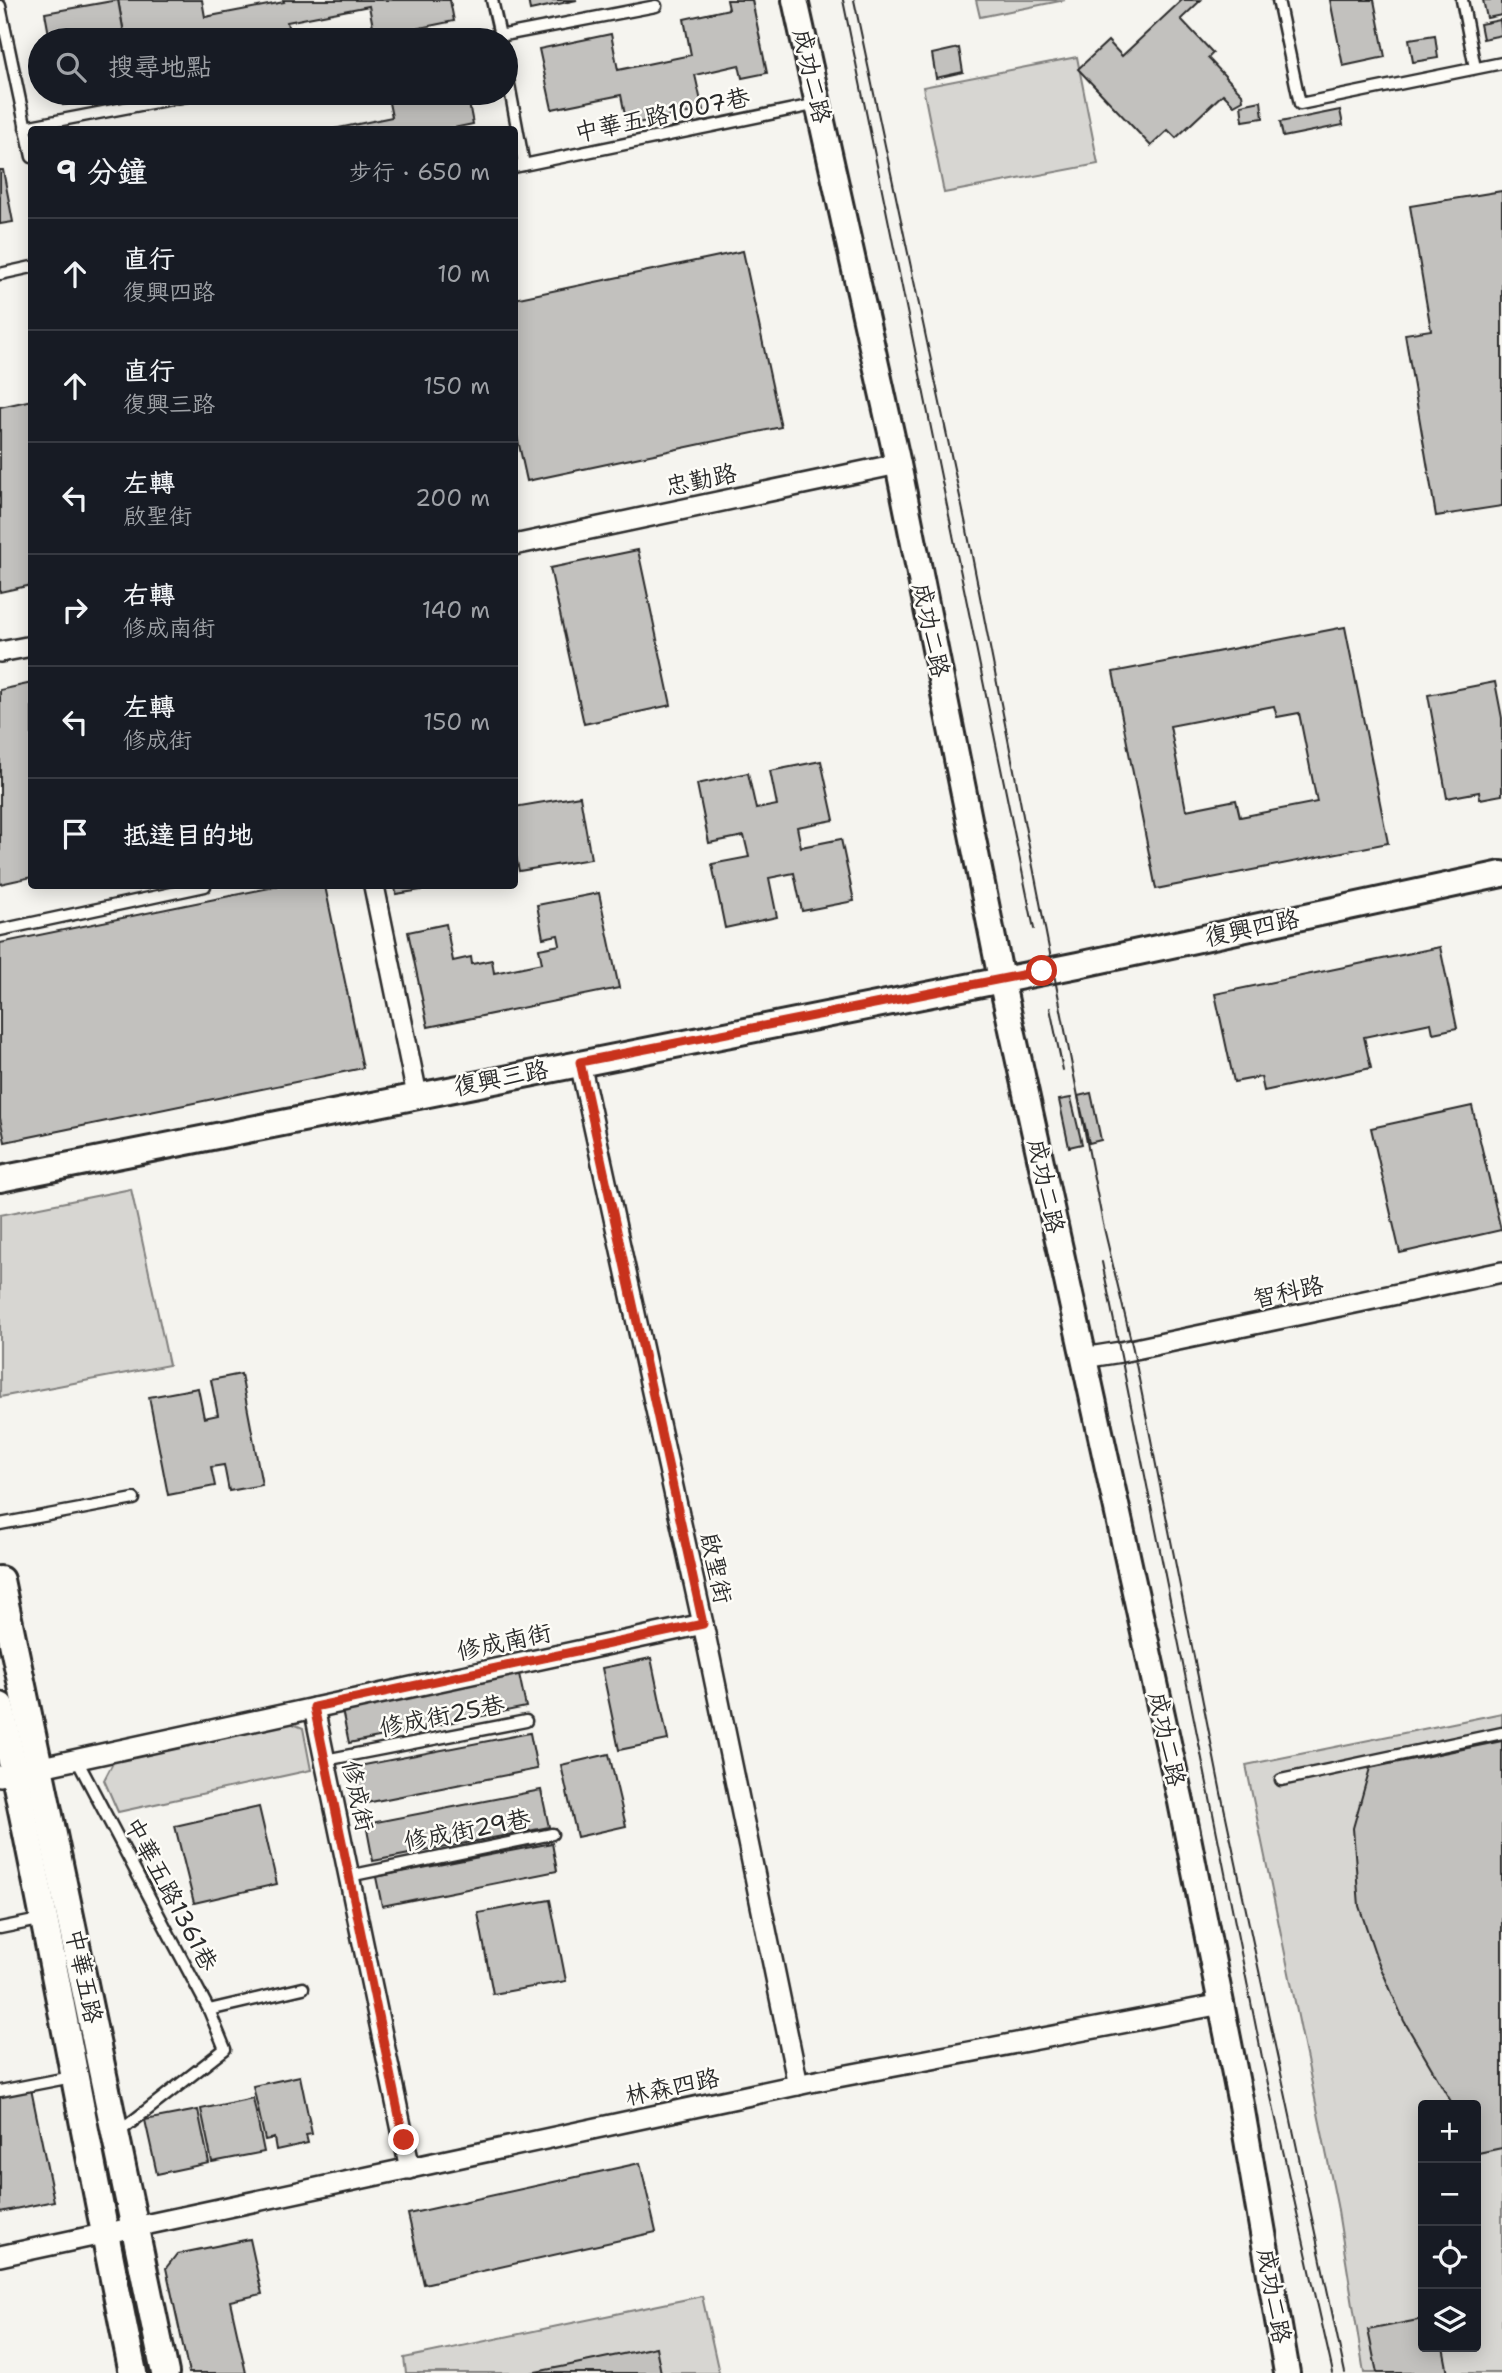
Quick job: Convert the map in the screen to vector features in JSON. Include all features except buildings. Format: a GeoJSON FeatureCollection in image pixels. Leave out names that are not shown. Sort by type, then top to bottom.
{"type":"FeatureCollection","features":[{"type":"Feature","properties":{"kind":"main road","name":"中華五路"},"geometry":{"type":"LineString","coordinates":[[0,1580],[165,2373]]}},
{"type":"Feature","properties":{"kind":"main road","name":"中華五路"},"geometry":{"type":"LineString","coordinates":[[0,1706],[7,1775],[44,1919],[133,2373]]}},
{"type":"Feature","properties":{"kind":"street","name":"成功二路"},"geometry":{"type":"LineString","coordinates":[[795,0],[898,464],[1002,979],[1181,1802],[1222,2004],[1287,2373]]}},
{"type":"Feature","properties":{"kind":"street","name":"忠勤路"},"geometry":{"type":"LineString","coordinates":[[518,544],[898,464]]}},
{"type":"Feature","properties":{"kind":"street"},"geometry":{"type":"LineString","coordinates":[[0,652],[28,647]]}},
{"type":"Feature","properties":{"kind":"street","name":"復興四路"},"geometry":{"type":"LineString","coordinates":[[1002,979],[1502,874]]}},
{"type":"Feature","properties":{"kind":"street"},"geometry":{"type":"LineString","coordinates":[[375,889],[417,1095]]}},
{"type":"Feature","properties":{"kind":"street","name":"復興三路"},"geometry":{"type":"LineString","coordinates":[[0,1179],[1002,979]]}},
{"type":"Feature","properties":{"kind":"street","name":"啟聖街"},"geometry":{"type":"LineString","coordinates":[[580,1062],[703,1624],[798,2085]]}},
{"type":"Feature","properties":{"kind":"street","name":"智科路"},"geometry":{"type":"LineString","coordinates":[[1083,1358],[1502,1272]]}},
{"type":"Feature","properties":{"kind":"street","name":"修成南街"},"geometry":{"type":"LineString","coordinates":[[314,1707],[703,1624]]}},
{"type":"Feature","properties":{"kind":"street"},"geometry":{"type":"LineString","coordinates":[[7,1775],[314,1707]]}},
{"type":"Feature","properties":{"kind":"street","name":"修成街"},"geometry":{"type":"LineString","coordinates":[[314,1707],[410,2169]]}},
{"type":"Feature","properties":{"kind":"street","name":"林森四路"},"geometry":{"type":"LineString","coordinates":[[104,2234],[798,2085],[1222,2004]]}},
{"type":"Feature","properties":{"kind":"street"},"geometry":{"type":"LineString","coordinates":[[0,2256],[104,2234]]}},
{"type":"Feature","properties":{"kind":"lane"},"geometry":{"type":"LineString","coordinates":[[492,0],[498,28]]}},
{"type":"Feature","properties":{"kind":"lane"},"geometry":{"type":"LineString","coordinates":[[1278,0],[1300,104],[1502,63]]}},
{"type":"Feature","properties":{"kind":"lane"},"geometry":{"type":"LineString","coordinates":[[1462,0],[1475,68]]}},
{"type":"Feature","properties":{"kind":"lane"},"geometry":{"type":"LineString","coordinates":[[0,6],[28,140]]}},
{"type":"Feature","properties":{"kind":"lane"},"geometry":{"type":"LineString","coordinates":[[518,34],[656,6]]}},
{"type":"Feature","properties":{"kind":"lane","name":"中華五路1007巷"},"geometry":{"type":"LineString","coordinates":[[519,166],[819,104]]}},
{"type":"Feature","properties":{"kind":"lane"},"geometry":{"type":"LineString","coordinates":[[30,126],[140,105]]}},
{"type":"Feature","properties":{"kind":"lane"},"geometry":{"type":"LineString","coordinates":[[511,105],[514,126]]}},
{"type":"Feature","properties":{"kind":"lane"},"geometry":{"type":"LineString","coordinates":[[0,274],[28,268]]}},
{"type":"Feature","properties":{"kind":"lane"},"geometry":{"type":"LineString","coordinates":[[0,930],[191,889]]}},
{"type":"Feature","properties":{"kind":"lane"},"geometry":{"type":"LineString","coordinates":[[0,1524],[134,1499]]}},
{"type":"Feature","properties":{"kind":"lane","name":"修成街25巷"},"geometry":{"type":"LineString","coordinates":[[325,1760],[526,1721]]}},
{"type":"Feature","properties":{"kind":"lane"},"geometry":{"type":"LineString","coordinates":[[1281,1780],[1502,1733]]}},
{"type":"Feature","properties":{"kind":"lane","name":"中華五路1361巷"},"geometry":{"type":"LineString","coordinates":[[77,1760],[209,2010],[225,2049],[116,2135]]}},
{"type":"Feature","properties":{"kind":"lane","name":"修成街29巷"},"geometry":{"type":"LineString","coordinates":[[349,1875],[552,1834]]}},
{"type":"Feature","properties":{"kind":"lane"},"geometry":{"type":"LineString","coordinates":[[0,1928],[71,1914]]}},
{"type":"Feature","properties":{"kind":"lane"},"geometry":{"type":"LineString","coordinates":[[209,2010],[303,1989]]}},
{"type":"Feature","properties":{"kind":"lane"},"geometry":{"type":"LineString","coordinates":[[0,2091],[103,2070]]}},
{"type":"Feature","properties":{"kind":"shaded area"},"geometry":{"type":"Polygon","coordinates":[[[976,0],[1065,0],[980,17],[976,0]]]}},
{"type":"Feature","properties":{"kind":"shaded area"},"geometry":{"type":"Polygon","coordinates":[[[1077,57],[1098,164],[944,193],[923,87],[1077,57]]]}},
{"type":"Feature","properties":{"kind":"shaded area"},"geometry":{"type":"Polygon","coordinates":[[[131,1189],[169,1365],[0,1397],[0,1215],[131,1189]]]}},
{"type":"Feature","properties":{"kind":"shaded area"},"geometry":{"type":"Polygon","coordinates":[[[1502,1713],[1502,2373],[1364,2373],[1337,2205],[1246,1765],[1502,1713]]]}},
{"type":"Feature","properties":{"kind":"shaded area"},"geometry":{"type":"Polygon","coordinates":[[[288,1722],[303,1728],[311,1770],[118,1812],[104,1780],[115,1759],[288,1722]]]}},
{"type":"Feature","properties":{"kind":"shaded area"},"geometry":{"type":"Polygon","coordinates":[[[702,2296],[719,2373],[406,2373],[404,2358],[702,2296]]]}},
{"type":"Feature","properties":{"kind":"tram line"},"geometry":{"type":"LineString","coordinates":[[843,0],[1034,929]]}},
{"type":"Feature","properties":{"kind":"tram line"},"geometry":{"type":"LineString","coordinates":[[854,0],[966,525],[1103,1224],[1133,1349],[1221,1793],[1345,2373]]}},
{"type":"Feature","properties":{"kind":"tram line"},"geometry":{"type":"LineString","coordinates":[[1050,1008],[1063,1070]]}},
{"type":"Feature","properties":{"kind":"tram line"},"geometry":{"type":"LineString","coordinates":[[1102,1262],[1262,2057],[1333,2373]]}},
{"type":"Feature","properties":{"kind":"route"},"geometry":{"type":"LineString","coordinates":[[404,2140],[314,1707],[703,1624],[580,1062],[1042,971]]}}]}
